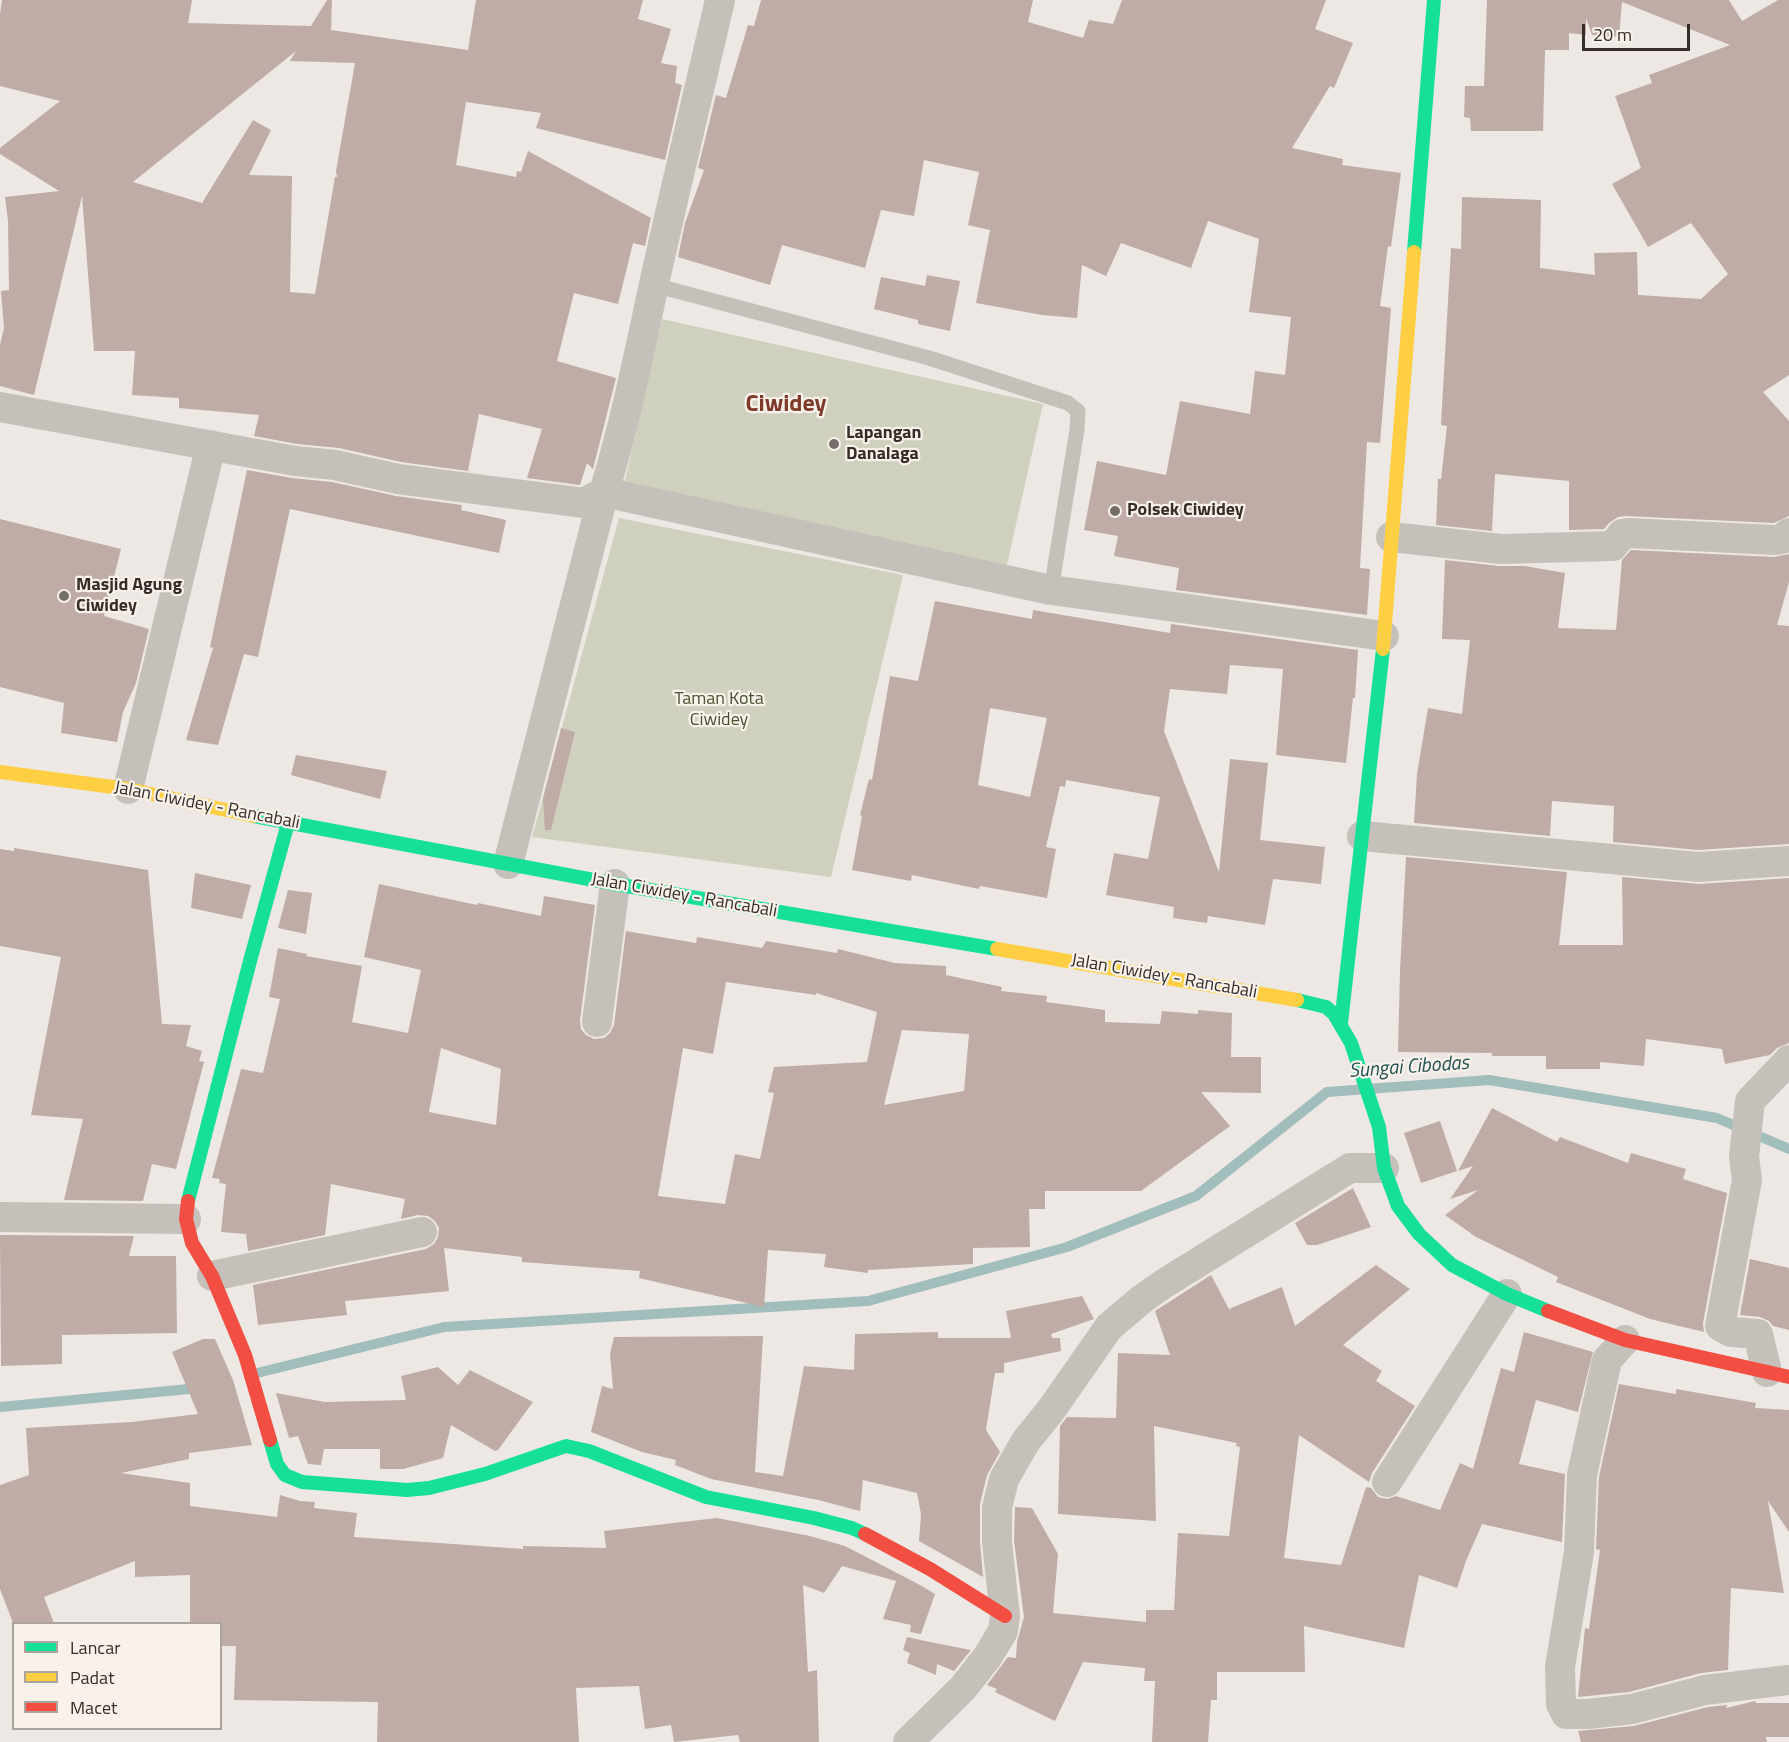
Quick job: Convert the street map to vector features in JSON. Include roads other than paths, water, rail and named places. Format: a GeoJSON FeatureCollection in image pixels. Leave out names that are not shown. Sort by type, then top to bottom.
{"type":"FeatureCollection","features":[{"type":"Feature","properties":{"kind":"main road"},"geometry":{"type":"LineString","coordinates":[[1341,1023],[1384,636],[1434,0]]}},
{"type":"Feature","properties":{"kind":"main road","name":"Jalan Ciwidey - Rancabali"},"geometry":{"type":"LineString","coordinates":[[0,772],[128,789],[288,823],[615,884],[1314,1003],[1326,1007],[1341,1023],[1351,1043],[1379,1127],[1384,1168],[1398,1206],[1419,1234],[1452,1265],[1507,1294],[1625,1340],[1778,1375]]}},
{"type":"Feature","properties":{"kind":"main road"},"geometry":{"type":"LineString","coordinates":[[288,823],[260,917],[244,988],[189,1192],[186,1220],[192,1243],[212,1276],[245,1355],[277,1464],[285,1475],[302,1482],[407,1490],[429,1488],[485,1474],[566,1446],[590,1451],[706,1497],[814,1518],[852,1528],[930,1569],[1005,1616]]}},
{"type":"Feature","properties":{"kind":"street"},"geometry":{"type":"LineString","coordinates":[[508,864],[638,367],[654,285],[720,0]]}},
{"type":"Feature","properties":{"kind":"street"},"geometry":{"type":"LineString","coordinates":[[0,407],[295,461],[335,465],[398,478],[550,500],[584,504],[604,492],[1051,590],[1384,636]]}},
{"type":"Feature","properties":{"kind":"street"},"geometry":{"type":"LineString","coordinates":[[128,789],[211,445]]}},
{"type":"Feature","properties":{"kind":"street"},"geometry":{"type":"LineString","coordinates":[[1391,537],[1501,549],[1613,546],[1622,534],[1628,533],[1775,540],[1789,534]]}},
{"type":"Feature","properties":{"kind":"street"},"geometry":{"type":"LineString","coordinates":[[1362,836],[1698,867],[1789,861]]}},
{"type":"Feature","properties":{"kind":"street"},"geometry":{"type":"LineString","coordinates":[[597,1022],[615,884]]}},
{"type":"Feature","properties":{"kind":"street"},"geometry":{"type":"LineString","coordinates":[[1778,1375],[1758,1334],[1731,1332],[1720,1326],[1748,1180],[1746,1133],[1750,1101],[1789,1060]]}},
{"type":"Feature","properties":{"kind":"street"},"geometry":{"type":"LineString","coordinates":[[908,1742],[963,1688],[1003,1631],[1005,1616],[997,1542],[997,1508],[1004,1479],[1026,1441],[1051,1410],[1109,1327],[1165,1283],[1350,1168],[1384,1168]]}},
{"type":"Feature","properties":{"kind":"street"},"geometry":{"type":"LineString","coordinates":[[0,1217],[186,1220]]}},
{"type":"Feature","properties":{"kind":"street"},"geometry":{"type":"LineString","coordinates":[[212,1276],[422,1232]]}},
{"type":"Feature","properties":{"kind":"street"},"geometry":{"type":"LineString","coordinates":[[1387,1482],[1507,1294]]}},
{"type":"Feature","properties":{"kind":"street"},"geometry":{"type":"LineString","coordinates":[[1625,1340],[1607,1360],[1582,1475],[1579,1552],[1560,1667],[1561,1704],[1566,1714],[1588,1714],[1632,1708],[1705,1690],[1789,1680]]}},
{"type":"Feature","properties":{"kind":"lane"},"geometry":{"type":"LineString","coordinates":[[654,285],[929,358],[1068,403],[1078,411],[1077,430],[1051,590]]}},
{"type":"Feature","properties":{"kind":"waterway","name":"Sungai Cibodas"},"geometry":{"type":"LineString","coordinates":[[253,1374],[444,1327],[868,1301],[1067,1247],[1196,1196],[1327,1092],[1489,1080],[1717,1118],[1789,1149]]}},
{"type":"Feature","properties":{"kind":"waterway"},"geometry":{"type":"LineString","coordinates":[[0,1407],[200,1387]]}},
{"type":"Feature","properties":{"kind":"place","name":"Lapangan Danalaga"},"geometry":{"type":"Point","coordinates":[834,444]}},
{"type":"Feature","properties":{"kind":"place","name":"Polsek Ciwidey"},"geometry":{"type":"Point","coordinates":[1115,511]}},
{"type":"Feature","properties":{"kind":"place","name":"Masjid Agung Ciwidey"},"geometry":{"type":"Point","coordinates":[64,596]}},
{"type":"Feature","properties":{"kind":"district","name":"Ciwidey"},"geometry":{"type":"Point","coordinates":[786,405]}},
{"type":"Feature","properties":{"kind":"park label","name":"Taman Kota Ciwidey"},"geometry":{"type":"Point","coordinates":[719,710]}}]}
